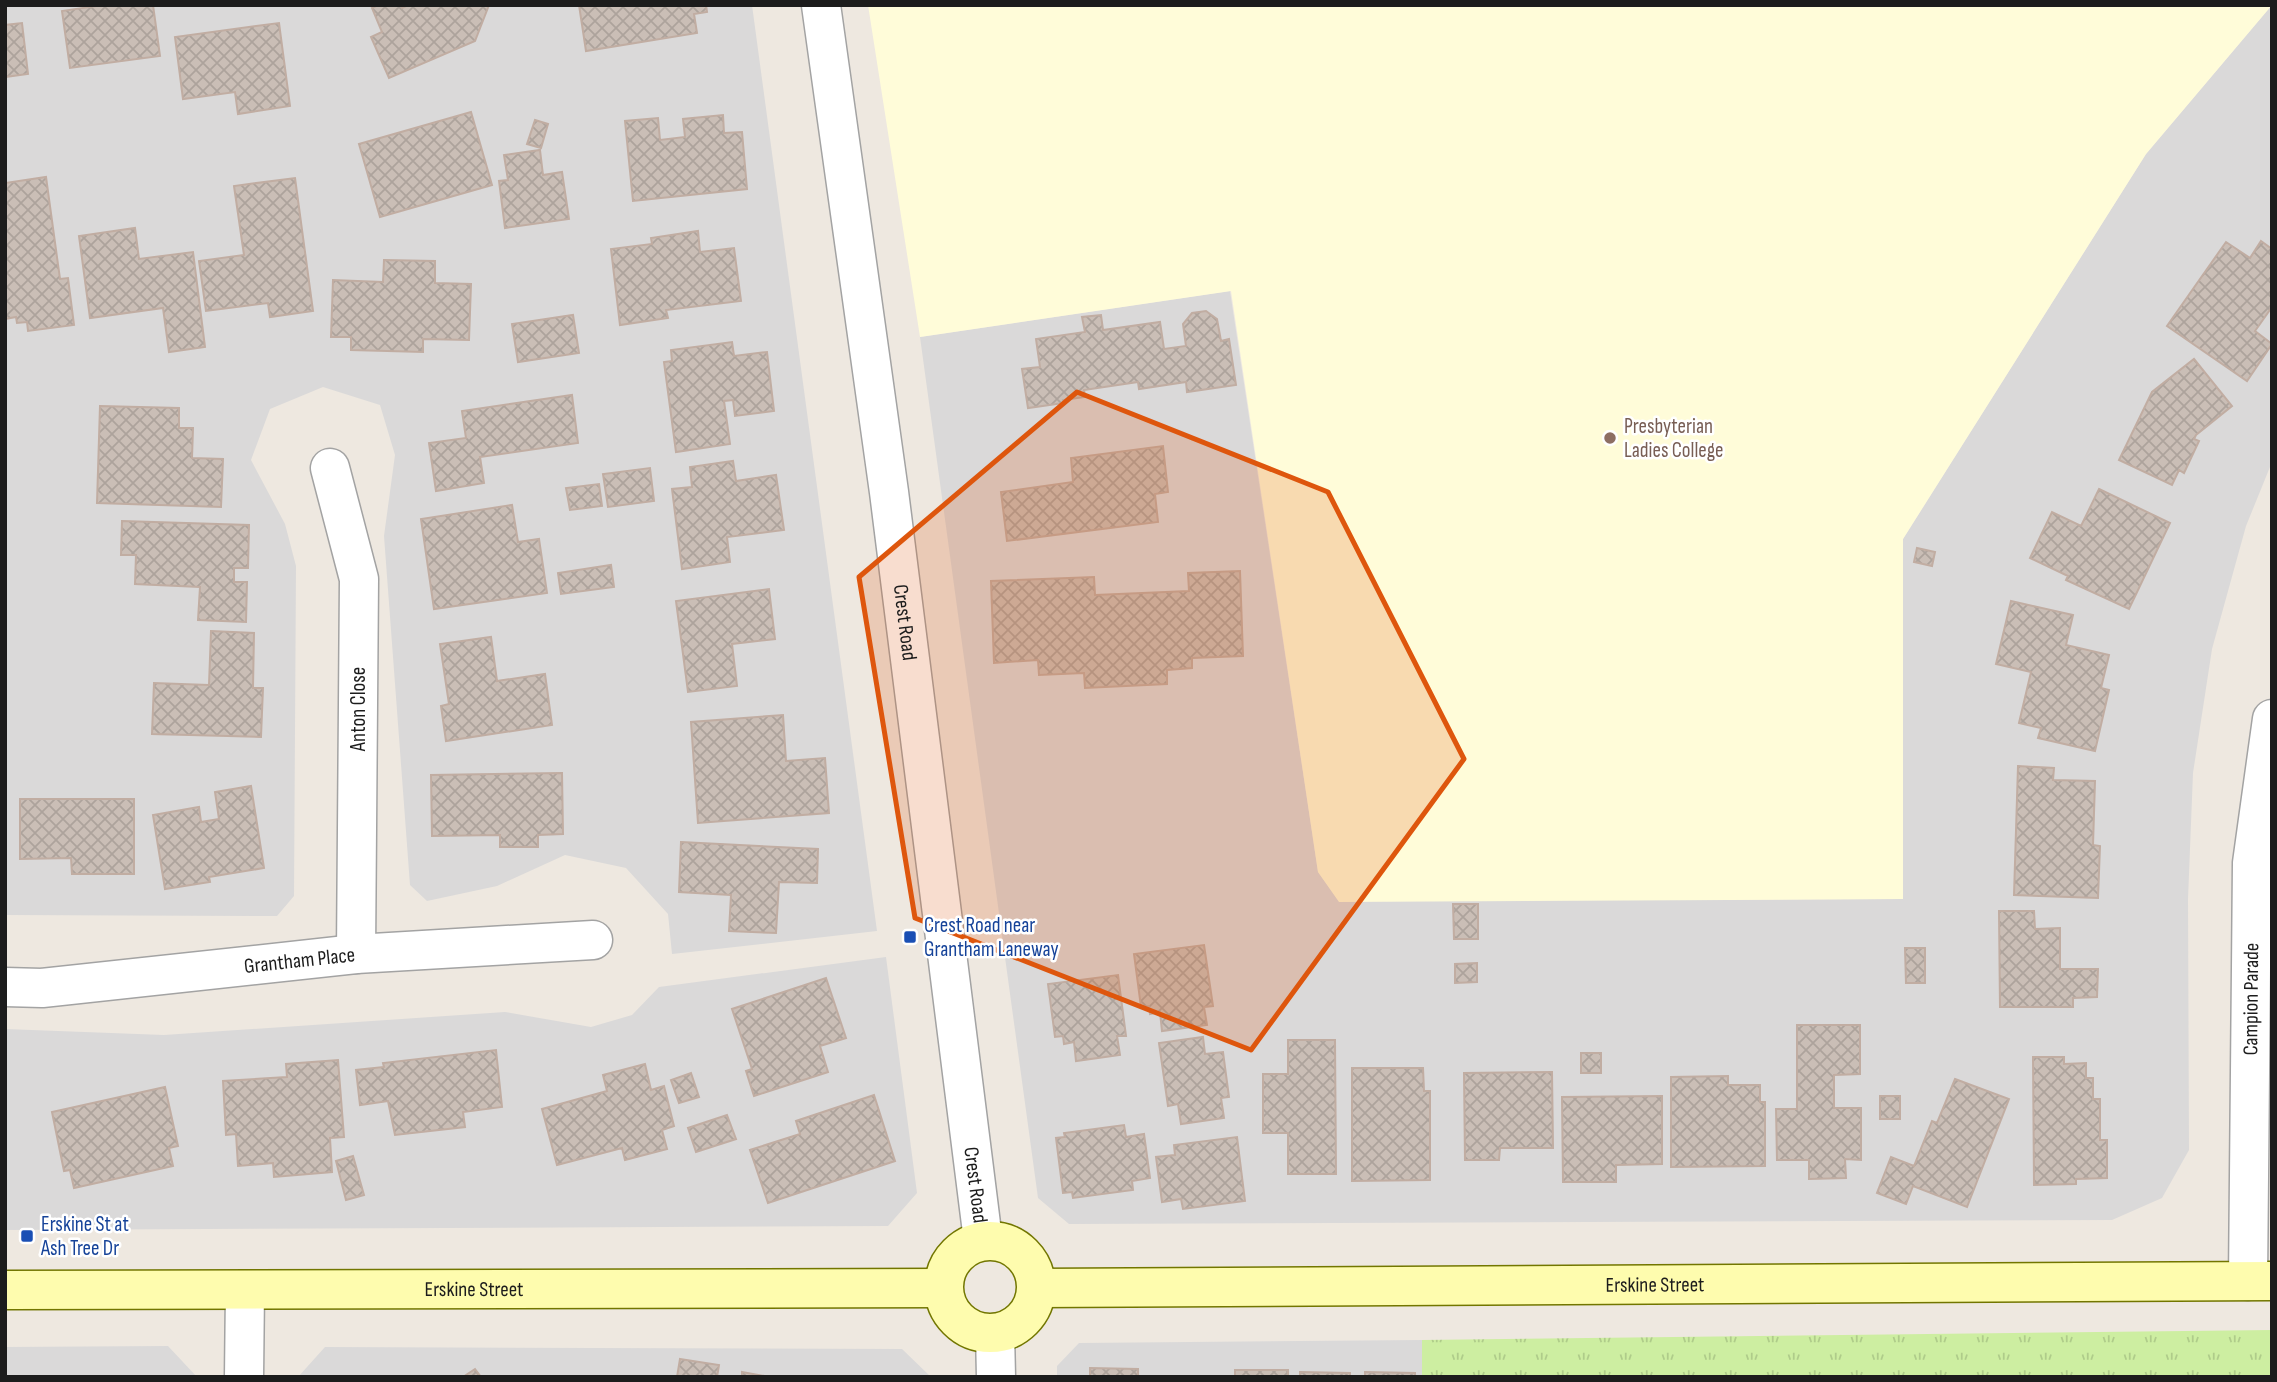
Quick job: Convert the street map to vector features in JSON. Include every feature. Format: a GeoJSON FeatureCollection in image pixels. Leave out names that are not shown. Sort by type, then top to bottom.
{"type":"FeatureCollection","features":[{"type":"Feature","properties":{"kind":"street","name":"Crest Road"},"geometry":{"type":"LineString","coordinates":[[821,5],[889,492],[983,1240]]}},
{"type":"Feature","properties":{"kind":"street","name":"Anton Close"},"geometry":{"type":"LineString","coordinates":[[330,468],[359,579],[356,954]]}},
{"type":"Feature","properties":{"kind":"street","name":"Campion Parade"},"geometry":{"type":"LineString","coordinates":[[2260,1281],[2252,863],[2272,719]]}},
{"type":"Feature","properties":{"kind":"street","name":"Grantham Place"},"geometry":{"type":"LineString","coordinates":[[5,987],[42,988],[356,954],[593,940]]}},
{"type":"Feature","properties":{"kind":"street"},"geometry":{"type":"LineString","coordinates":[[983,1240],[1003,1241],[1021,1251],[1033,1268],[1037,1288],[1034,1305],[1025,1319],[1011,1329],[995,1333],[976,1331],[959,1322],[948,1307],[943,1288],[946,1271],[954,1257],[967,1246],[983,1240]]}},
{"type":"Feature","properties":{"kind":"street","name":"Erskine Street"},"geometry":{"type":"LineString","coordinates":[[1037,1288],[2260,1281]]}},
{"type":"Feature","properties":{"kind":"street","name":"Erskine Street"},"geometry":{"type":"LineString","coordinates":[[5,1290],[943,1288]]}},
{"type":"Feature","properties":{"kind":"street"},"geometry":{"type":"LineString","coordinates":[[244,1377],[245,1290]]}},
{"type":"Feature","properties":{"kind":"street"},"geometry":{"type":"LineString","coordinates":[[995,1333],[996,1377]]}},
{"type":"Feature","properties":{"kind":"highlighted area"},"geometry":{"type":"Polygon","coordinates":[[[1077,392],[1328,492],[1464,759],[1251,1050],[915,918],[859,577],[1077,392]]]}},
{"type":"Feature","properties":{"kind":"shaded area"},"geometry":{"type":"Polygon","coordinates":[[[5,5],[752,5],[877,931],[672,954],[668,914],[626,868],[565,855],[497,886],[427,901],[410,885],[384,536],[395,455],[380,405],[323,387],[270,409],[251,460],[285,524],[296,566],[294,896],[277,916],[5,915],[5,5]]]}},
{"type":"Feature","properties":{"kind":"shaded area","name":"Presbyterian Ladies College"},"geometry":{"type":"Polygon","coordinates":[[[868,5],[2272,5],[2146,154],[1903,539],[1903,899],[1339,902],[1318,872],[1231,291],[920,337],[868,5]]]}},
{"type":"Feature","properties":{"kind":"shaded area"},"geometry":{"type":"Polygon","coordinates":[[[2272,5],[2272,462],[2246,526],[2212,649],[2193,773],[2188,899],[2189,1150],[2162,1198],[2112,1220],[1069,1224],[1038,1198],[920,337],[1230,291],[1318,872],[1339,901],[1902,899],[1903,539],[2146,154],[2272,5]]]}},
{"type":"Feature","properties":{"kind":"shaded area"},"geometry":{"type":"Polygon","coordinates":[[[886,957],[917,1193],[888,1226],[5,1230],[5,1029],[164,1035],[505,1012],[591,1027],[632,1015],[659,987],[886,957]]]}},
{"type":"Feature","properties":{"kind":"shaded area"},"geometry":{"type":"Polygon","coordinates":[[[1422,1340],[1422,1377],[1057,1377],[1057,1366],[1079,1343],[1422,1340]]]}},
{"type":"Feature","properties":{"kind":"shaded area"},"geometry":{"type":"Polygon","coordinates":[[[168,1346],[197,1377],[5,1377],[5,1347],[168,1346]]]}},
{"type":"Feature","properties":{"kind":"shaded area"},"geometry":{"type":"Polygon","coordinates":[[[325,1347],[902,1349],[931,1377],[298,1377],[325,1347]]]}},
{"type":"Feature","properties":{"kind":"green space"},"geometry":{"type":"Polygon","coordinates":[[[2272,1330],[2272,1377],[1422,1377],[1422,1340],[2272,1330]]]}},
{"type":"Feature","properties":{"kind":"building"},"geometry":{"type":"Polygon","coordinates":[[[103,5],[153,5],[160,56],[70,68],[62,11],[103,5]]]}},
{"type":"Feature","properties":{"kind":"building"},"geometry":{"type":"Polygon","coordinates":[[[378,5],[401,5],[402,8],[408,5],[489,5],[475,41],[389,78],[371,37],[382,32],[372,8],[378,5]]]}},
{"type":"Feature","properties":{"kind":"building"},"geometry":{"type":"Polygon","coordinates":[[[579,5],[706,5],[707,12],[694,14],[697,33],[586,51],[579,5]]]}},
{"type":"Feature","properties":{"kind":"building"},"geometry":{"type":"Polygon","coordinates":[[[22,23],[28,74],[5,77],[5,25],[22,23]]]}},
{"type":"Feature","properties":{"kind":"building"},"geometry":{"type":"Polygon","coordinates":[[[279,23],[290,106],[238,114],[235,92],[183,99],[175,37],[279,23]]]}},
{"type":"Feature","properties":{"kind":"building"},"geometry":{"type":"Polygon","coordinates":[[[471,112],[492,185],[380,217],[359,144],[471,112]]]}},
{"type":"Feature","properties":{"kind":"building"},"geometry":{"type":"Polygon","coordinates":[[[723,115],[724,133],[742,132],[747,189],[633,201],[625,121],[658,118],[660,140],[685,137],[683,119],[723,115]]]}},
{"type":"Feature","properties":{"kind":"building"},"geometry":{"type":"Polygon","coordinates":[[[535,120],[548,124],[541,148],[527,144],[535,120]]]}},
{"type":"Feature","properties":{"kind":"building"},"geometry":{"type":"Polygon","coordinates":[[[540,150],[543,175],[562,172],[569,219],[505,228],[499,181],[508,180],[504,155],[540,150]]]}},
{"type":"Feature","properties":{"kind":"building"},"geometry":{"type":"Polygon","coordinates":[[[46,177],[60,279],[68,278],[74,325],[28,331],[27,322],[17,323],[16,317],[5,319],[5,183],[46,177]]]}},
{"type":"Feature","properties":{"kind":"building"},"geometry":{"type":"Polygon","coordinates":[[[295,178],[313,311],[270,317],[268,303],[206,311],[199,261],[244,255],[234,186],[295,178]]]}},
{"type":"Feature","properties":{"kind":"building"},"geometry":{"type":"Polygon","coordinates":[[[135,228],[139,259],[193,252],[205,347],[169,352],[163,308],[90,318],[79,236],[135,228]]]}},
{"type":"Feature","properties":{"kind":"building"},"geometry":{"type":"Polygon","coordinates":[[[698,231],[700,252],[734,248],[741,301],[666,310],[668,318],[620,325],[611,249],[652,244],[651,238],[698,231]]]}},
{"type":"Feature","properties":{"kind":"building"},"geometry":{"type":"Polygon","coordinates":[[[2261,241],[2272,249],[2272,307],[2255,331],[2272,344],[2247,381],[2167,326],[2226,242],[2250,258],[2261,241]]]}},
{"type":"Feature","properties":{"kind":"building"},"geometry":{"type":"Polygon","coordinates":[[[384,260],[435,261],[435,283],[471,284],[469,340],[423,339],[423,352],[351,350],[351,337],[331,337],[333,280],[383,282],[384,260]]]}},
{"type":"Feature","properties":{"kind":"building"},"geometry":{"type":"Polygon","coordinates":[[[1206,311],[1217,319],[1221,341],[1229,339],[1236,385],[1187,392],[1186,382],[1139,389],[1138,382],[1084,390],[1085,397],[1028,408],[1022,369],[1040,367],[1036,339],[1085,332],[1082,317],[1101,315],[1103,330],[1160,322],[1164,349],[1186,346],[1183,324],[1192,313],[1206,311]]]}},
{"type":"Feature","properties":{"kind":"building"},"geometry":{"type":"Polygon","coordinates":[[[573,315],[579,353],[518,362],[512,324],[573,315]]]}},
{"type":"Feature","properties":{"kind":"building"},"geometry":{"type":"Polygon","coordinates":[[[732,342],[734,356],[767,352],[774,411],[735,416],[733,400],[724,401],[730,444],[676,452],[664,362],[672,361],[671,350],[732,342]]]}},
{"type":"Feature","properties":{"kind":"building"},"geometry":{"type":"Polygon","coordinates":[[[2194,359],[2232,406],[2196,435],[2194,439],[2199,441],[2184,473],[2179,470],[2172,485],[2119,460],[2152,392],[2194,359]]]}},
{"type":"Feature","properties":{"kind":"building"},"geometry":{"type":"Polygon","coordinates":[[[572,395],[578,443],[480,457],[484,483],[436,491],[429,443],[466,438],[462,411],[572,395]]]}},
{"type":"Feature","properties":{"kind":"building"},"geometry":{"type":"Polygon","coordinates":[[[100,406],[179,408],[179,428],[193,428],[192,458],[223,459],[221,507],[97,503],[100,406]]]}},
{"type":"Feature","properties":{"kind":"building"},"geometry":{"type":"Polygon","coordinates":[[[1163,446],[1168,492],[1155,494],[1158,522],[1007,541],[1001,492],[1073,482],[1071,458],[1163,446]]]}},
{"type":"Feature","properties":{"kind":"building"},"geometry":{"type":"Polygon","coordinates":[[[733,461],[736,481],[776,475],[784,530],[727,537],[730,562],[682,569],[672,489],[692,487],[690,467],[733,461]]]}},
{"type":"Feature","properties":{"kind":"building"},"geometry":{"type":"Polygon","coordinates":[[[650,468],[654,501],[608,507],[603,474],[650,468]]]}},
{"type":"Feature","properties":{"kind":"building"},"geometry":{"type":"Polygon","coordinates":[[[599,484],[602,506],[570,510],[566,488],[599,484]]]}},
{"type":"Feature","properties":{"kind":"building"},"geometry":{"type":"Polygon","coordinates":[[[2099,489],[2170,523],[2129,609],[2066,580],[2068,576],[2030,558],[2052,512],[2081,526],[2099,489]]]}},
{"type":"Feature","properties":{"kind":"building"},"geometry":{"type":"Polygon","coordinates":[[[512,505],[518,542],[539,539],[547,593],[434,609],[421,519],[512,505]]]}},
{"type":"Feature","properties":{"kind":"building"},"geometry":{"type":"Polygon","coordinates":[[[122,521],[249,525],[248,568],[234,568],[234,582],[247,582],[246,622],[198,620],[200,587],[135,584],[136,555],[121,555],[122,521]]]}},
{"type":"Feature","properties":{"kind":"building"},"geometry":{"type":"Polygon","coordinates":[[[1917,548],[1935,552],[1932,566],[1914,562],[1917,548]]]}},
{"type":"Feature","properties":{"kind":"building"},"geometry":{"type":"Polygon","coordinates":[[[611,565],[614,587],[561,594],[558,573],[611,565]]]}},
{"type":"Feature","properties":{"kind":"building"},"geometry":{"type":"Polygon","coordinates":[[[1240,571],[1243,656],[1192,658],[1192,668],[1167,670],[1167,684],[1085,688],[1084,673],[1039,675],[1038,660],[994,663],[991,581],[1094,577],[1095,595],[1189,591],[1188,573],[1240,571]]]}},
{"type":"Feature","properties":{"kind":"building"},"geometry":{"type":"Polygon","coordinates":[[[769,589],[775,639],[732,644],[737,686],[688,692],[676,601],[769,589]]]}},
{"type":"Feature","properties":{"kind":"building"},"geometry":{"type":"Polygon","coordinates":[[[2011,601],[2073,615],[2066,645],[2109,655],[2101,688],[2109,690],[2095,751],[2038,738],[2041,728],[2019,723],[2031,672],[1996,664],[2011,601]]]}},
{"type":"Feature","properties":{"kind":"building"},"geometry":{"type":"Polygon","coordinates":[[[211,631],[254,633],[253,688],[263,688],[261,737],[152,734],[154,683],[209,685],[211,631]]]}},
{"type":"Feature","properties":{"kind":"building"},"geometry":{"type":"Polygon","coordinates":[[[491,637],[497,681],[545,674],[552,725],[446,741],[441,706],[449,704],[440,644],[491,637]]]}},
{"type":"Feature","properties":{"kind":"building"},"geometry":{"type":"Polygon","coordinates":[[[783,715],[786,761],[825,758],[829,813],[698,823],[691,722],[783,715]]]}},
{"type":"Feature","properties":{"kind":"building"},"geometry":{"type":"Polygon","coordinates":[[[2018,766],[2054,768],[2053,780],[2095,781],[2093,845],[2100,846],[2098,898],[2014,895],[2018,766]]]}},
{"type":"Feature","properties":{"kind":"building"},"geometry":{"type":"Polygon","coordinates":[[[562,773],[563,834],[538,835],[538,847],[500,847],[500,835],[432,836],[431,775],[562,773]]]}},
{"type":"Feature","properties":{"kind":"building"},"geometry":{"type":"Polygon","coordinates":[[[251,786],[264,868],[209,877],[210,882],[165,889],[153,815],[199,807],[201,822],[219,819],[215,792],[251,786]]]}},
{"type":"Feature","properties":{"kind":"building"},"geometry":{"type":"Polygon","coordinates":[[[20,799],[134,799],[134,874],[72,874],[71,858],[20,859],[20,799]]]}},
{"type":"Feature","properties":{"kind":"building"},"geometry":{"type":"Polygon","coordinates":[[[681,842],[818,849],[817,883],[779,882],[776,933],[729,931],[731,895],[679,892],[681,842]]]}},
{"type":"Feature","properties":{"kind":"building"},"geometry":{"type":"Polygon","coordinates":[[[1453,904],[1478,904],[1478,939],[1454,939],[1453,904]]]}},
{"type":"Feature","properties":{"kind":"building"},"geometry":{"type":"Polygon","coordinates":[[[1999,911],[2034,911],[2035,929],[2060,928],[2060,969],[2098,969],[2097,997],[2073,998],[2073,1007],[2000,1007],[1999,911]]]}},
{"type":"Feature","properties":{"kind":"building"},"geometry":{"type":"Polygon","coordinates":[[[1204,945],[1213,1006],[1204,1007],[1207,1025],[1162,1031],[1160,1012],[1150,1014],[1149,1006],[1141,1007],[1134,954],[1204,945]]]}},
{"type":"Feature","properties":{"kind":"building"},"geometry":{"type":"Polygon","coordinates":[[[1905,948],[1925,948],[1925,983],[1906,983],[1905,948]]]}},
{"type":"Feature","properties":{"kind":"building"},"geometry":{"type":"Polygon","coordinates":[[[1477,963],[1477,982],[1455,983],[1455,964],[1477,963]]]}},
{"type":"Feature","properties":{"kind":"building"},"geometry":{"type":"Polygon","coordinates":[[[1118,975],[1126,1036],[1117,1036],[1120,1055],[1076,1061],[1074,1042],[1064,1044],[1063,1036],[1055,1037],[1048,984],[1118,975]]]}},
{"type":"Feature","properties":{"kind":"building"},"geometry":{"type":"Polygon","coordinates":[[[826,978],[846,1038],[820,1046],[828,1072],[754,1096],[746,1071],[752,1069],[732,1009],[826,978]]]}},
{"type":"Feature","properties":{"kind":"building"},"geometry":{"type":"Polygon","coordinates":[[[1797,1025],[1860,1025],[1860,1074],[1834,1075],[1834,1108],[1861,1108],[1861,1160],[1845,1159],[1846,1178],[1809,1179],[1809,1160],[1777,1160],[1776,1109],[1797,1109],[1797,1025]]]}},
{"type":"Feature","properties":{"kind":"building"},"geometry":{"type":"Polygon","coordinates":[[[1203,1037],[1205,1054],[1223,1052],[1229,1097],[1221,1098],[1224,1118],[1181,1124],[1178,1104],[1168,1106],[1159,1043],[1203,1037]]]}},
{"type":"Feature","properties":{"kind":"building"},"geometry":{"type":"Polygon","coordinates":[[[1288,1040],[1335,1040],[1336,1174],[1288,1174],[1288,1133],[1263,1133],[1263,1074],[1288,1074],[1288,1040]]]}},
{"type":"Feature","properties":{"kind":"building"},"geometry":{"type":"Polygon","coordinates":[[[496,1050],[502,1107],[463,1112],[465,1127],[395,1135],[388,1101],[360,1105],[356,1070],[384,1067],[383,1063],[496,1050]]]}},
{"type":"Feature","properties":{"kind":"building"},"geometry":{"type":"Polygon","coordinates":[[[1581,1053],[1601,1053],[1601,1073],[1581,1073],[1581,1053]]]}},
{"type":"Feature","properties":{"kind":"building"},"geometry":{"type":"Polygon","coordinates":[[[2033,1057],[2064,1057],[2064,1064],[2086,1063],[2086,1078],[2093,1078],[2093,1099],[2100,1099],[2100,1140],[2107,1140],[2107,1178],[2076,1179],[2076,1184],[2034,1185],[2033,1057]]]}},
{"type":"Feature","properties":{"kind":"building"},"geometry":{"type":"Polygon","coordinates":[[[338,1060],[344,1137],[330,1138],[332,1172],[274,1177],[273,1163],[238,1166],[236,1134],[226,1135],[223,1081],[287,1077],[286,1064],[338,1060]]]}},
{"type":"Feature","properties":{"kind":"building"},"geometry":{"type":"Polygon","coordinates":[[[645,1064],[651,1090],[664,1086],[674,1126],[662,1130],[667,1149],[625,1160],[622,1148],[557,1165],[542,1109],[607,1091],[603,1075],[645,1064]]]}},
{"type":"Feature","properties":{"kind":"building"},"geometry":{"type":"Polygon","coordinates":[[[1352,1068],[1423,1068],[1424,1091],[1430,1091],[1430,1180],[1352,1181],[1352,1068]]]}},
{"type":"Feature","properties":{"kind":"building"},"geometry":{"type":"Polygon","coordinates":[[[1552,1072],[1553,1148],[1500,1148],[1499,1160],[1465,1160],[1464,1073],[1552,1072]]]}},
{"type":"Feature","properties":{"kind":"building"},"geometry":{"type":"Polygon","coordinates":[[[691,1073],[699,1097],[679,1103],[671,1080],[691,1073]]]}},
{"type":"Feature","properties":{"kind":"building"},"geometry":{"type":"Polygon","coordinates":[[[1728,1076],[1728,1085],[1760,1085],[1760,1102],[1765,1102],[1765,1166],[1671,1167],[1671,1077],[1728,1076]]]}},
{"type":"Feature","properties":{"kind":"building"},"geometry":{"type":"Polygon","coordinates":[[[1955,1079],[2009,1099],[1967,1207],[1913,1186],[1906,1204],[1877,1193],[1891,1157],[1914,1166],[1932,1121],[1937,1123],[1955,1079]]]}},
{"type":"Feature","properties":{"kind":"building"},"geometry":{"type":"Polygon","coordinates":[[[165,1087],[178,1146],[169,1148],[173,1166],[74,1188],[70,1170],[64,1171],[52,1112],[165,1087]]]}},
{"type":"Feature","properties":{"kind":"building"},"geometry":{"type":"Polygon","coordinates":[[[874,1095],[895,1161],[768,1203],[750,1150],[800,1134],[796,1121],[874,1095]]]}},
{"type":"Feature","properties":{"kind":"building"},"geometry":{"type":"Polygon","coordinates":[[[1662,1096],[1662,1164],[1616,1165],[1616,1182],[1563,1182],[1562,1097],[1662,1096]]]}},
{"type":"Feature","properties":{"kind":"building"},"geometry":{"type":"Polygon","coordinates":[[[1880,1096],[1900,1096],[1900,1119],[1880,1119],[1880,1096]]]}},
{"type":"Feature","properties":{"kind":"building"},"geometry":{"type":"Polygon","coordinates":[[[727,1115],[736,1139],[696,1152],[688,1128],[727,1115]]]}},
{"type":"Feature","properties":{"kind":"building"},"geometry":{"type":"Polygon","coordinates":[[[1124,1125],[1126,1137],[1144,1134],[1150,1178],[1132,1181],[1133,1190],[1073,1198],[1072,1192],[1063,1193],[1056,1138],[1065,1137],[1064,1133],[1124,1125]]]}},
{"type":"Feature","properties":{"kind":"building"},"geometry":{"type":"Polygon","coordinates":[[[1237,1137],[1245,1201],[1183,1209],[1181,1199],[1162,1202],[1156,1157],[1175,1155],[1174,1145],[1237,1137]]]}},
{"type":"Feature","properties":{"kind":"building"},"geometry":{"type":"Polygon","coordinates":[[[353,1156],[364,1195],[346,1200],[336,1161],[353,1156]]]}},
{"type":"Feature","properties":{"kind":"building"},"geometry":{"type":"Polygon","coordinates":[[[680,1359],[719,1365],[717,1377],[677,1377],[680,1359]]]}},
{"type":"Feature","properties":{"kind":"building"},"geometry":{"type":"Polygon","coordinates":[[[1090,1368],[1138,1369],[1138,1377],[1090,1377],[1090,1368]]]}},
{"type":"Feature","properties":{"kind":"building"},"geometry":{"type":"Polygon","coordinates":[[[475,1369],[481,1377],[463,1377],[475,1369]]]}},
{"type":"Feature","properties":{"kind":"building"},"geometry":{"type":"Polygon","coordinates":[[[1235,1370],[1288,1370],[1288,1377],[1235,1377],[1235,1370]]]}},
{"type":"Feature","properties":{"kind":"building"},"geometry":{"type":"Polygon","coordinates":[[[742,1372],[770,1377],[742,1377],[742,1372]]]}},
{"type":"Feature","properties":{"kind":"building"},"geometry":{"type":"Polygon","coordinates":[[[1300,1372],[1350,1373],[1350,1377],[1300,1377],[1300,1372]]]}},
{"type":"Feature","properties":{"kind":"building"},"geometry":{"type":"Polygon","coordinates":[[[1365,1372],[1415,1373],[1415,1377],[1365,1377],[1365,1372]]]}},
{"type":"Feature","properties":{"kind":"place","name":"Presbyterian Ladies College"},"geometry":{"type":"Point","coordinates":[1610,438]}},
{"type":"Feature","properties":{"kind":"place","name":"Crest Road near Grantham Laneway"},"geometry":{"type":"Point","coordinates":[910,937]}},
{"type":"Feature","properties":{"kind":"place","name":"Erskine St at Ash Tree Dr"},"geometry":{"type":"Point","coordinates":[27,1236]}}]}
